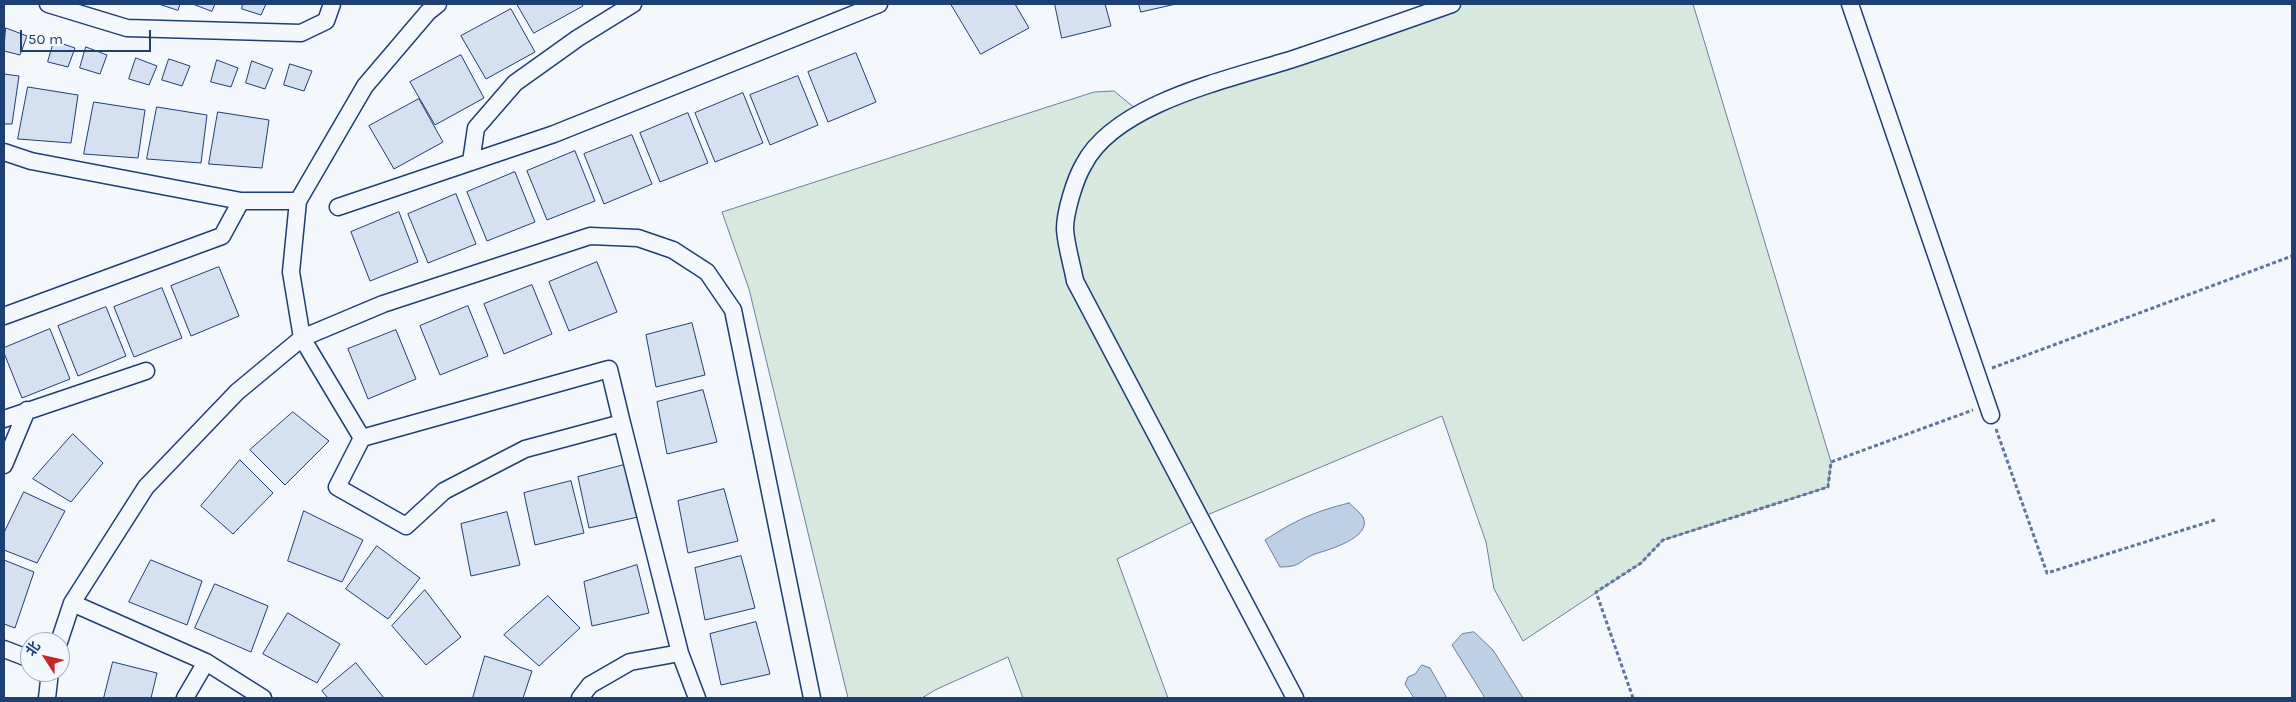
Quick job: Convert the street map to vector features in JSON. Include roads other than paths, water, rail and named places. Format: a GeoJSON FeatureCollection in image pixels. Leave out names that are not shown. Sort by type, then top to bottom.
{"type":"FeatureCollection","features":[{"type":"Feature","properties":{"kind":"street"},"geometry":{"type":"LineString","coordinates":[[48,4],[127,28],[301,33],[326,21],[332,4]]}},
{"type":"Feature","properties":{"kind":"street"},"geometry":{"type":"LineString","coordinates":[[362,438],[302,338],[291,272],[298,201],[365,86],[428,12],[438,4]]}},
{"type":"Feature","properties":{"kind":"street"},"geometry":{"type":"LineString","coordinates":[[471,162],[476,128],[515,83],[578,38],[633,4]]}},
{"type":"Feature","properties":{"kind":"street"},"geometry":{"type":"LineString","coordinates":[[338,208],[554,134],[879,4]]}},
{"type":"Feature","properties":{"kind":"street"},"geometry":{"type":"LineString","coordinates":[[1295,698],[1074,281],[1065,228],[1073,190],[1084,164],[1095,147],[1127,121],[1178,95],[1299,57],[1452,4]]}},
{"type":"Feature","properties":{"kind":"street"},"geometry":{"type":"LineString","coordinates":[[1850,4],[1989,410]]}},
{"type":"Feature","properties":{"kind":"street"},"geometry":{"type":"LineString","coordinates":[[4,152],[31,161],[241,201],[298,201]]}},
{"type":"Feature","properties":{"kind":"street"},"geometry":{"type":"LineString","coordinates":[[4,316],[222,236],[241,201]]}},
{"type":"Feature","properties":{"kind":"street"},"geometry":{"type":"LineString","coordinates":[[62,632],[72,603],[146,487],[237,392],[302,338],[383,304],[590,236],[638,238],[673,250],[707,272],[733,310],[812,698]]}},
{"type":"Feature","properties":{"kind":"street"},"geometry":{"type":"LineString","coordinates":[[622,423],[524,449],[444,491],[406,526],[337,487],[362,438],[609,369],[680,653],[697,698]]}},
{"type":"Feature","properties":{"kind":"street"},"geometry":{"type":"LineString","coordinates":[[4,419],[146,371]]}},
{"type":"Feature","properties":{"kind":"street"},"geometry":{"type":"LineString","coordinates":[[4,465],[27,410]]}},
{"type":"Feature","properties":{"kind":"street"},"geometry":{"type":"LineString","coordinates":[[72,603],[206,662],[263,698]]}},
{"type":"Feature","properties":{"kind":"street"},"geometry":{"type":"LineString","coordinates":[[4,649],[20,655]]}},
{"type":"Feature","properties":{"kind":"street"},"geometry":{"type":"LineString","coordinates":[[580,698],[590,685],[630,662],[680,653]]}},
{"type":"Feature","properties":{"kind":"street"},"geometry":{"type":"LineString","coordinates":[[185,698],[206,662]]}},
{"type":"Feature","properties":{"kind":"street"},"geometry":{"type":"LineString","coordinates":[[48,698],[49,682]]}},
{"type":"Feature","properties":{"kind":"water"},"geometry":{"type":"Polygon","coordinates":[[[1349,503],[1363,517],[1364,524],[1361,531],[1355,537],[1338,546],[1315,554],[1296,565],[1280,567],[1265,540],[1305,517],[1349,503]]]}},
{"type":"Feature","properties":{"kind":"water"},"geometry":{"type":"Polygon","coordinates":[[[1474,632],[1493,650],[1523,698],[1485,698],[1452,645],[1462,634],[1474,632]]]}},
{"type":"Feature","properties":{"kind":"water"},"geometry":{"type":"Polygon","coordinates":[[[1422,665],[1430,668],[1447,698],[1414,698],[1405,684],[1408,677],[1415,674],[1422,665]]]}}]}
